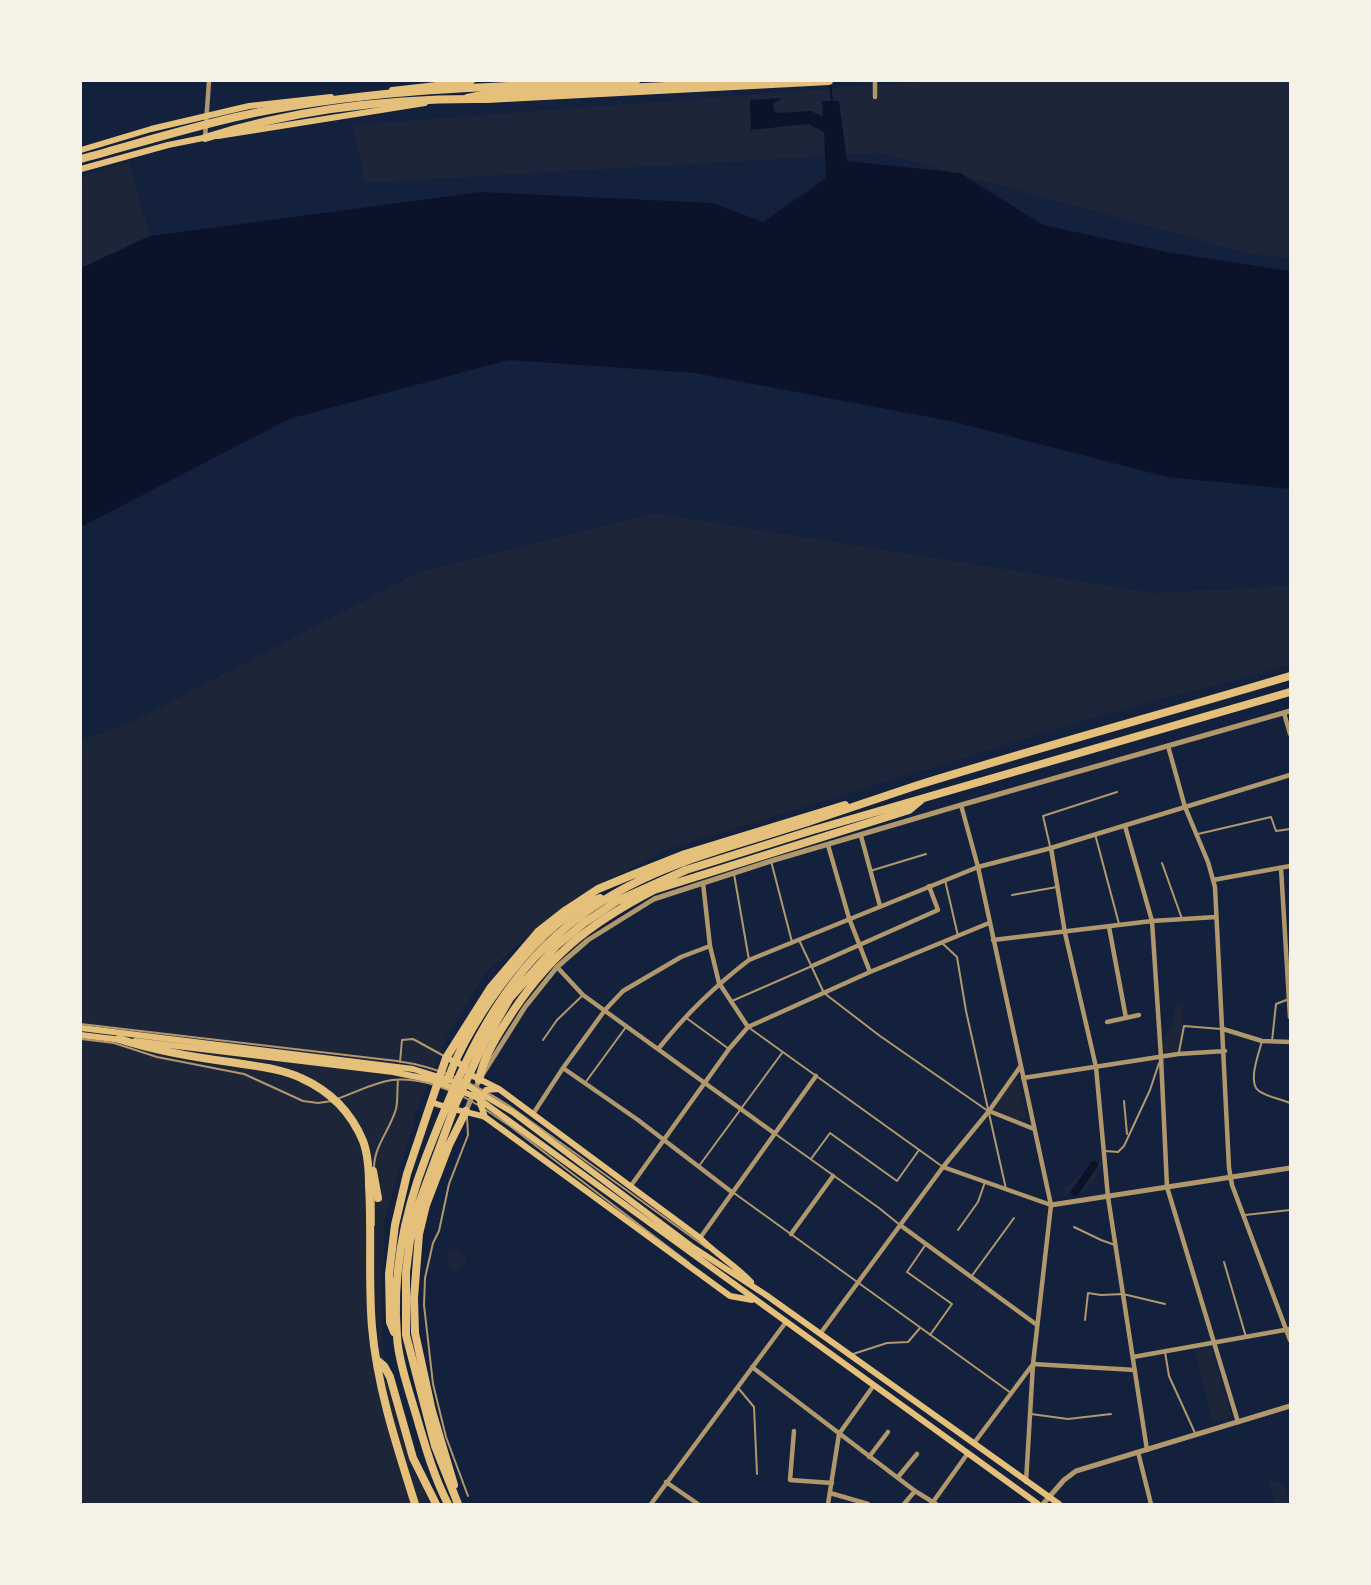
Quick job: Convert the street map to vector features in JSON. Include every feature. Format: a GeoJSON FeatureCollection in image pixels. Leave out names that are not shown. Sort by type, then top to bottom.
{"type":"FeatureCollection","features":[{"type":"Feature","properties":{"kind":"highway"},"geometry":{"type":"LineString","coordinates":[[81,159],[237,117],[308,105],[456,89],[636,81]]}},
{"type":"Feature","properties":{"kind":"highway"},"geometry":{"type":"LineString","coordinates":[[205,138],[244,125],[342,108],[430,99],[498,99],[829,81]]}},
{"type":"Feature","properties":{"kind":"highway"},"geometry":{"type":"LineString","coordinates":[[449,1076],[490,999],[542,937],[582,905],[687,861],[918,785],[1290,676]]}},
{"type":"Feature","properties":{"kind":"highway"},"geometry":{"type":"LineString","coordinates":[[458,1504],[435,1446],[406,1335],[406,1272],[417,1209],[462,1087],[484,1043],[503,1009],[522,982],[556,946],[617,901],[686,870],[810,831],[1290,692]]}},
{"type":"Feature","properties":{"kind":"highway"},"geometry":{"type":"LineString","coordinates":[[448,1504],[427,1450],[390,1322],[389,1274],[394,1225],[407,1174],[446,1058],[491,987],[538,933],[566,910],[598,890],[685,854],[907,786],[918,785]]}},
{"type":"Feature","properties":{"kind":"highway"},"geometry":{"type":"LineString","coordinates":[[479,1080],[481,1068],[491,1048],[534,981],[552,960],[588,929],[620,908],[654,890],[909,810],[922,799]]}},
{"type":"Feature","properties":{"kind":"highway"},"geometry":{"type":"LineString","coordinates":[[396,1339],[397,1270],[408,1211],[423,1166],[465,1062],[501,998],[524,968],[554,937],[613,893]]}},
{"type":"Feature","properties":{"kind":"highway"},"geometry":{"type":"LineString","coordinates":[[119,1039],[164,1052],[262,1068],[299,1077],[326,1092],[346,1112],[364,1143],[378,1198]]}},
{"type":"Feature","properties":{"kind":"highway"},"geometry":{"type":"LineString","coordinates":[[458,1504],[452,1474],[432,1411],[415,1333],[414,1299],[419,1234],[434,1179],[466,1112]]}},
{"type":"Feature","properties":{"kind":"highway"},"geometry":{"type":"LineString","coordinates":[[364,1143],[370,1201],[372,1330],[387,1411],[415,1504]]}},
{"type":"Feature","properties":{"kind":"highway"},"geometry":{"type":"LineString","coordinates":[[373,1357],[384,1366],[390,1377],[413,1458],[436,1504]]}},
{"type":"Feature","properties":{"kind":"main road"},"geometry":{"type":"LineString","coordinates":[[81,150],[151,129],[249,106],[472,81]]}},
{"type":"Feature","properties":{"kind":"main road"},"geometry":{"type":"LineString","coordinates":[[81,169],[168,145],[205,138],[487,93],[756,81]]}},
{"type":"Feature","properties":{"kind":"main road"},"geometry":{"type":"LineString","coordinates":[[81,1026],[413,1069],[449,1076],[481,1092],[514,1113],[691,1246],[755,1301],[1038,1504]]}},
{"type":"Feature","properties":{"kind":"main road"},"geometry":{"type":"LineString","coordinates":[[81,1037],[119,1039],[393,1072],[416,1076],[476,1097],[761,1292],[1059,1504]]}},
{"type":"Feature","properties":{"kind":"main road"},"geometry":{"type":"LineString","coordinates":[[446,1058],[461,1065],[479,1080],[498,1089],[630,1186],[691,1246],[714,1252],[742,1272],[761,1292]]}},
{"type":"Feature","properties":{"kind":"main road"},"geometry":{"type":"LineString","coordinates":[[485,1117],[480,1103],[486,1090],[498,1089]]}},
{"type":"Feature","properties":{"kind":"main road"},"geometry":{"type":"LineString","coordinates":[[432,1102],[457,1111],[485,1117],[730,1296],[755,1301]]}},
{"type":"Feature","properties":{"kind":"street"},"geometry":{"type":"LineString","coordinates":[[205,138],[209,81]]}},
{"type":"Feature","properties":{"kind":"street"},"geometry":{"type":"LineString","coordinates":[[875,81],[875,97]]}},
{"type":"Feature","properties":{"kind":"street"},"geometry":{"type":"LineString","coordinates":[[466,1112],[479,1080],[525,1007],[557,967],[588,940],[654,899],[771,861],[1287,712],[1290,734]]}},
{"type":"Feature","properties":{"kind":"street"},"geometry":{"type":"LineString","coordinates":[[1168,746],[1185,807],[1214,880],[1231,1177],[1288,1329],[1290,1340]]}},
{"type":"Feature","properties":{"kind":"street"},"geometry":{"type":"LineString","coordinates":[[659,1048],[685,1017],[719,983],[749,960],[978,867],[1051,848],[1290,776]]}},
{"type":"Feature","properties":{"kind":"street"},"geometry":{"type":"LineString","coordinates":[[961,805],[978,867],[1051,1205],[1033,1364],[1026,1482]]}},
{"type":"Feature","properties":{"kind":"street"},"geometry":{"type":"LineString","coordinates":[[1125,826],[1152,921],[1167,1187],[1238,1422]]}},
{"type":"Feature","properties":{"kind":"street"},"geometry":{"type":"LineString","coordinates":[[861,836],[880,906]]}},
{"type":"Feature","properties":{"kind":"street"},"geometry":{"type":"LineString","coordinates":[[828,845],[858,946],[870,972]]}},
{"type":"Feature","properties":{"kind":"street"},"geometry":{"type":"LineString","coordinates":[[1051,848],[1065,933],[1096,1067],[1108,1197],[1147,1450]]}},
{"type":"Feature","properties":{"kind":"street"},"geometry":{"type":"LineString","coordinates":[[1214,880],[1290,866]]}},
{"type":"Feature","properties":{"kind":"street"},"geometry":{"type":"LineString","coordinates":[[1281,868],[1290,1017]]}},
{"type":"Feature","properties":{"kind":"street"},"geometry":{"type":"LineString","coordinates":[[703,883],[710,946],[719,983],[748,1027]]}},
{"type":"Feature","properties":{"kind":"street"},"geometry":{"type":"LineString","coordinates":[[812,966],[938,910],[929,886]]}},
{"type":"Feature","properties":{"kind":"street"},"geometry":{"type":"LineString","coordinates":[[993,940],[1152,921],[1216,916]]}},
{"type":"Feature","properties":{"kind":"street"},"geometry":{"type":"LineString","coordinates":[[630,1186],[664,1142],[705,1081],[748,1027],[870,972],[989,923]]}},
{"type":"Feature","properties":{"kind":"street"},"geometry":{"type":"LineString","coordinates":[[1109,927],[1126,1018]]}},
{"type":"Feature","properties":{"kind":"street"},"geometry":{"type":"LineString","coordinates":[[533,1114],[605,1010],[623,991],[681,957],[710,946]]}},
{"type":"Feature","properties":{"kind":"street"},"geometry":{"type":"LineString","coordinates":[[557,967],[583,995],[627,1024],[774,1133]]}},
{"type":"Feature","properties":{"kind":"street"},"geometry":{"type":"LineString","coordinates":[[1107,1022],[1139,1015]]}},
{"type":"Feature","properties":{"kind":"street"},"geometry":{"type":"LineString","coordinates":[[1223,1029],[1262,1041],[1290,1042]]}},
{"type":"Feature","properties":{"kind":"street"},"geometry":{"type":"LineString","coordinates":[[1023,1078],[1178,1054],[1225,1051]]}},
{"type":"Feature","properties":{"kind":"street"},"geometry":{"type":"LineString","coordinates":[[820,1334],[1020,1067]]}},
{"type":"Feature","properties":{"kind":"street"},"geometry":{"type":"LineString","coordinates":[[563,1068],[638,1120],[733,1193]]}},
{"type":"Feature","properties":{"kind":"street"},"geometry":{"type":"LineString","coordinates":[[691,1246],[733,1193],[816,1076]]}},
{"type":"Feature","properties":{"kind":"street"},"geometry":{"type":"LineString","coordinates":[[989,1111],[1034,1129]]}},
{"type":"Feature","properties":{"kind":"street"},"geometry":{"type":"LineString","coordinates":[[943,1167],[1051,1205],[1290,1168]]}},
{"type":"Feature","properties":{"kind":"street"},"geometry":{"type":"LineString","coordinates":[[791,1234],[833,1176]]}},
{"type":"Feature","properties":{"kind":"street"},"geometry":{"type":"LineString","coordinates":[[900,1225],[1037,1325]]}},
{"type":"Feature","properties":{"kind":"street"},"geometry":{"type":"LineString","coordinates":[[651,1504],[786,1322]]}},
{"type":"Feature","properties":{"kind":"street"},"geometry":{"type":"LineString","coordinates":[[1132,1357],[1288,1329]]}},
{"type":"Feature","properties":{"kind":"street"},"geometry":{"type":"LineString","coordinates":[[1033,1364],[1135,1370]]}},
{"type":"Feature","properties":{"kind":"street"},"geometry":{"type":"LineString","coordinates":[[974,1443],[1033,1364]]}},
{"type":"Feature","properties":{"kind":"street"},"geometry":{"type":"LineString","coordinates":[[752,1367],[933,1503],[968,1453]]}},
{"type":"Feature","properties":{"kind":"street"},"geometry":{"type":"LineString","coordinates":[[828,1504],[839,1434],[874,1385]]}},
{"type":"Feature","properties":{"kind":"street"},"geometry":{"type":"LineString","coordinates":[[1043,1504],[1064,1480],[1076,1471],[1290,1406]]}},
{"type":"Feature","properties":{"kind":"street"},"geometry":{"type":"LineString","coordinates":[[794,1431],[790,1480],[832,1483]]}},
{"type":"Feature","properties":{"kind":"street"},"geometry":{"type":"LineString","coordinates":[[869,1456],[888,1432]]}},
{"type":"Feature","properties":{"kind":"street"},"geometry":{"type":"LineString","coordinates":[[1138,1452],[1150,1504]]}},
{"type":"Feature","properties":{"kind":"street"},"geometry":{"type":"LineString","coordinates":[[898,1477],[917,1454]]}},
{"type":"Feature","properties":{"kind":"street"},"geometry":{"type":"LineString","coordinates":[[666,1482],[698,1504]]}},
{"type":"Feature","properties":{"kind":"street"},"geometry":{"type":"LineString","coordinates":[[904,1504],[915,1491]]}},
{"type":"Feature","properties":{"kind":"street"},"geometry":{"type":"LineString","coordinates":[[830,1493],[868,1504]]}},
{"type":"Feature","properties":{"kind":"lane"},"geometry":{"type":"LineString","coordinates":[[1051,848],[1043,816],[1117,792]]}},
{"type":"Feature","properties":{"kind":"lane"},"geometry":{"type":"LineString","coordinates":[[1196,834],[1271,817],[1276,831],[1290,829]]}},
{"type":"Feature","properties":{"kind":"lane"},"geometry":{"type":"LineString","coordinates":[[1095,834],[1119,926]]}},
{"type":"Feature","properties":{"kind":"lane"},"geometry":{"type":"LineString","coordinates":[[870,871],[926,854]]}},
{"type":"Feature","properties":{"kind":"lane"},"geometry":{"type":"LineString","coordinates":[[771,861],[792,942]]}},
{"type":"Feature","properties":{"kind":"lane"},"geometry":{"type":"LineString","coordinates":[[1162,863],[1182,919]]}},
{"type":"Feature","properties":{"kind":"lane"},"geometry":{"type":"LineString","coordinates":[[734,873],[749,960]]}},
{"type":"Feature","properties":{"kind":"lane"},"geometry":{"type":"LineString","coordinates":[[945,880],[959,936]]}},
{"type":"Feature","properties":{"kind":"lane"},"geometry":{"type":"LineString","coordinates":[[1012,895],[1057,887]]}},
{"type":"Feature","properties":{"kind":"lane"},"geometry":{"type":"LineString","coordinates":[[800,939],[824,993],[880,1036],[989,1111]]}},
{"type":"Feature","properties":{"kind":"lane"},"geometry":{"type":"LineString","coordinates":[[942,943],[957,957],[966,1011],[1006,1189]]}},
{"type":"Feature","properties":{"kind":"lane"},"geometry":{"type":"LineString","coordinates":[[730,1002],[812,966]]}},
{"type":"Feature","properties":{"kind":"lane"},"geometry":{"type":"LineString","coordinates":[[543,1040],[557,1020],[583,995]]}},
{"type":"Feature","properties":{"kind":"lane"},"geometry":{"type":"LineString","coordinates":[[1272,1042],[1276,1004],[1289,999]]}},
{"type":"Feature","properties":{"kind":"lane"},"geometry":{"type":"LineString","coordinates":[[685,1017],[729,1049]]}},
{"type":"Feature","properties":{"kind":"lane"},"geometry":{"type":"LineString","coordinates":[[585,1083],[627,1024]]}},
{"type":"Feature","properties":{"kind":"lane"},"geometry":{"type":"LineString","coordinates":[[1178,1054],[1184,1026],[1223,1029]]}},
{"type":"Feature","properties":{"kind":"lane"},"geometry":{"type":"LineString","coordinates":[[748,1027],[943,1167]]}},
{"type":"Feature","properties":{"kind":"lane"},"geometry":{"type":"LineString","coordinates":[[81,1037],[114,1043],[157,1057],[233,1071],[259,1080],[295,1099],[311,1102],[330,1102],[393,1079],[411,1079],[443,1088],[468,1099],[691,1246],[699,1274]]}},
{"type":"Feature","properties":{"kind":"lane"},"geometry":{"type":"LineString","coordinates":[[374,1262],[374,1160],[396,1108],[402,1040],[413,1039],[446,1058]]}},
{"type":"Feature","properties":{"kind":"lane"},"geometry":{"type":"LineString","coordinates":[[1262,1041],[1253,1080],[1255,1086],[1258,1091],[1290,1103]]}},
{"type":"Feature","properties":{"kind":"lane"},"geometry":{"type":"LineString","coordinates":[[699,1167],[783,1053]]}},
{"type":"Feature","properties":{"kind":"lane"},"geometry":{"type":"LineString","coordinates":[[1103,1151],[1118,1152],[1124,1146],[1150,1090],[1161,1057]]}},
{"type":"Feature","properties":{"kind":"lane"},"geometry":{"type":"LineString","coordinates":[[1124,1101],[1127,1137]]}},
{"type":"Feature","properties":{"kind":"lane"},"geometry":{"type":"LineString","coordinates":[[466,1112],[468,1135],[449,1184],[439,1231],[433,1243],[425,1278],[426,1333],[433,1384],[446,1437],[468,1496]]}},
{"type":"Feature","properties":{"kind":"lane"},"geometry":{"type":"LineString","coordinates":[[774,1133],[900,1225]]}},
{"type":"Feature","properties":{"kind":"lane"},"geometry":{"type":"LineString","coordinates":[[811,1160],[831,1133],[897,1181],[919,1150]]}},
{"type":"Feature","properties":{"kind":"lane"},"geometry":{"type":"LineString","coordinates":[[958,1230],[978,1202],[985,1182]]}},
{"type":"Feature","properties":{"kind":"lane"},"geometry":{"type":"LineString","coordinates":[[733,1193],[1011,1394]]}},
{"type":"Feature","properties":{"kind":"lane"},"geometry":{"type":"LineString","coordinates":[[1244,1215],[1290,1210]]}},
{"type":"Feature","properties":{"kind":"lane"},"geometry":{"type":"LineString","coordinates":[[971,1277],[1014,1218]]}},
{"type":"Feature","properties":{"kind":"lane"},"geometry":{"type":"LineString","coordinates":[[1074,1227],[1115,1245]]}},
{"type":"Feature","properties":{"kind":"lane"},"geometry":{"type":"LineString","coordinates":[[926,1244],[907,1272],[952,1304],[930,1335]]}},
{"type":"Feature","properties":{"kind":"lane"},"geometry":{"type":"LineString","coordinates":[[1224,1262],[1246,1337]]}},
{"type":"Feature","properties":{"kind":"lane"},"geometry":{"type":"LineString","coordinates":[[1085,1320],[1088,1293],[1123,1294],[1165,1304]]}},
{"type":"Feature","properties":{"kind":"lane"},"geometry":{"type":"LineString","coordinates":[[850,1355],[887,1343],[908,1342],[921,1328]]}},
{"type":"Feature","properties":{"kind":"lane"},"geometry":{"type":"LineString","coordinates":[[1165,1352],[1169,1376],[1196,1435]]}},
{"type":"Feature","properties":{"kind":"lane"},"geometry":{"type":"LineString","coordinates":[[737,1386],[754,1407],[757,1474]]}},
{"type":"Feature","properties":{"kind":"lane"},"geometry":{"type":"LineString","coordinates":[[1031,1414],[1068,1419],[1111,1414]]}},
{"type":"Feature","properties":{"kind":"shaded area"},"geometry":{"type":"Polygon","coordinates":[[[931,81],[1290,81],[1290,258],[1251,254],[881,153],[365,183],[353,125],[931,81]]]}},
{"type":"Feature","properties":{"kind":"shaded area"},"geometry":{"type":"Polygon","coordinates":[[[782,98],[773,104],[774,111],[778,113],[811,111],[823,117],[822,101],[839,101],[847,161],[960,173],[1043,225],[1172,253],[1290,271],[1290,489],[1167,477],[950,421],[695,373],[509,360],[289,419],[81,527],[81,268],[150,236],[481,192],[713,203],[763,222],[826,178],[824,132],[808,124],[751,130],[750,100],[782,98]]]}},
{"type":"Feature","properties":{"kind":"shaded area"},"geometry":{"type":"Polygon","coordinates":[[[129,162],[150,236],[81,268],[81,177],[129,162]]]}},
{"type":"Feature","properties":{"kind":"shaded area"},"geometry":{"type":"Polygon","coordinates":[[[654,513],[1153,593],[1290,586],[1290,665],[1092,718],[665,850],[573,899],[486,972],[449,1032],[418,1107],[384,1222],[382,1340],[387,1383],[429,1504],[85,1504],[81,1498],[81,740],[132,722],[421,571],[654,513]]]}},
{"type":"Feature","properties":{"kind":"shaded area"},"geometry":{"type":"Polygon","coordinates":[[[1184,1003],[1177,1051],[1164,1053],[1163,1038],[1172,1027],[1176,1004],[1184,1003]]]}},
{"type":"Feature","properties":{"kind":"shaded area"},"geometry":{"type":"Polygon","coordinates":[[[1012,1081],[1019,1081],[1027,1117],[1022,1121],[996,1112],[993,1106],[1012,1081]]]}},
{"type":"Feature","properties":{"kind":"shaded area"},"geometry":{"type":"Polygon","coordinates":[[[1101,1162],[1102,1169],[1085,1192],[1058,1194],[1086,1169],[1085,1166],[1101,1162]]]}},
{"type":"Feature","properties":{"kind":"shaded area"},"geometry":{"type":"Polygon","coordinates":[[[452,1247],[466,1254],[465,1263],[456,1272],[448,1268],[447,1253],[452,1247]]]}},
{"type":"Feature","properties":{"kind":"shaded area"},"geometry":{"type":"Polygon","coordinates":[[[1208,1348],[1212,1351],[1231,1414],[1229,1418],[1213,1423],[1195,1350],[1208,1348]]]}},
{"type":"Feature","properties":{"kind":"shaded area"},"geometry":{"type":"Polygon","coordinates":[[[1269,1481],[1274,1481],[1284,1487],[1287,1504],[1276,1504],[1269,1481]]]}},
{"type":"Feature","properties":{"kind":"waterway"},"geometry":{"type":"LineString","coordinates":[[830,84],[832,102]]}},
{"type":"Feature","properties":{"kind":"waterway"},"geometry":{"type":"LineString","coordinates":[[1075,1192],[1094,1165]]}}]}
